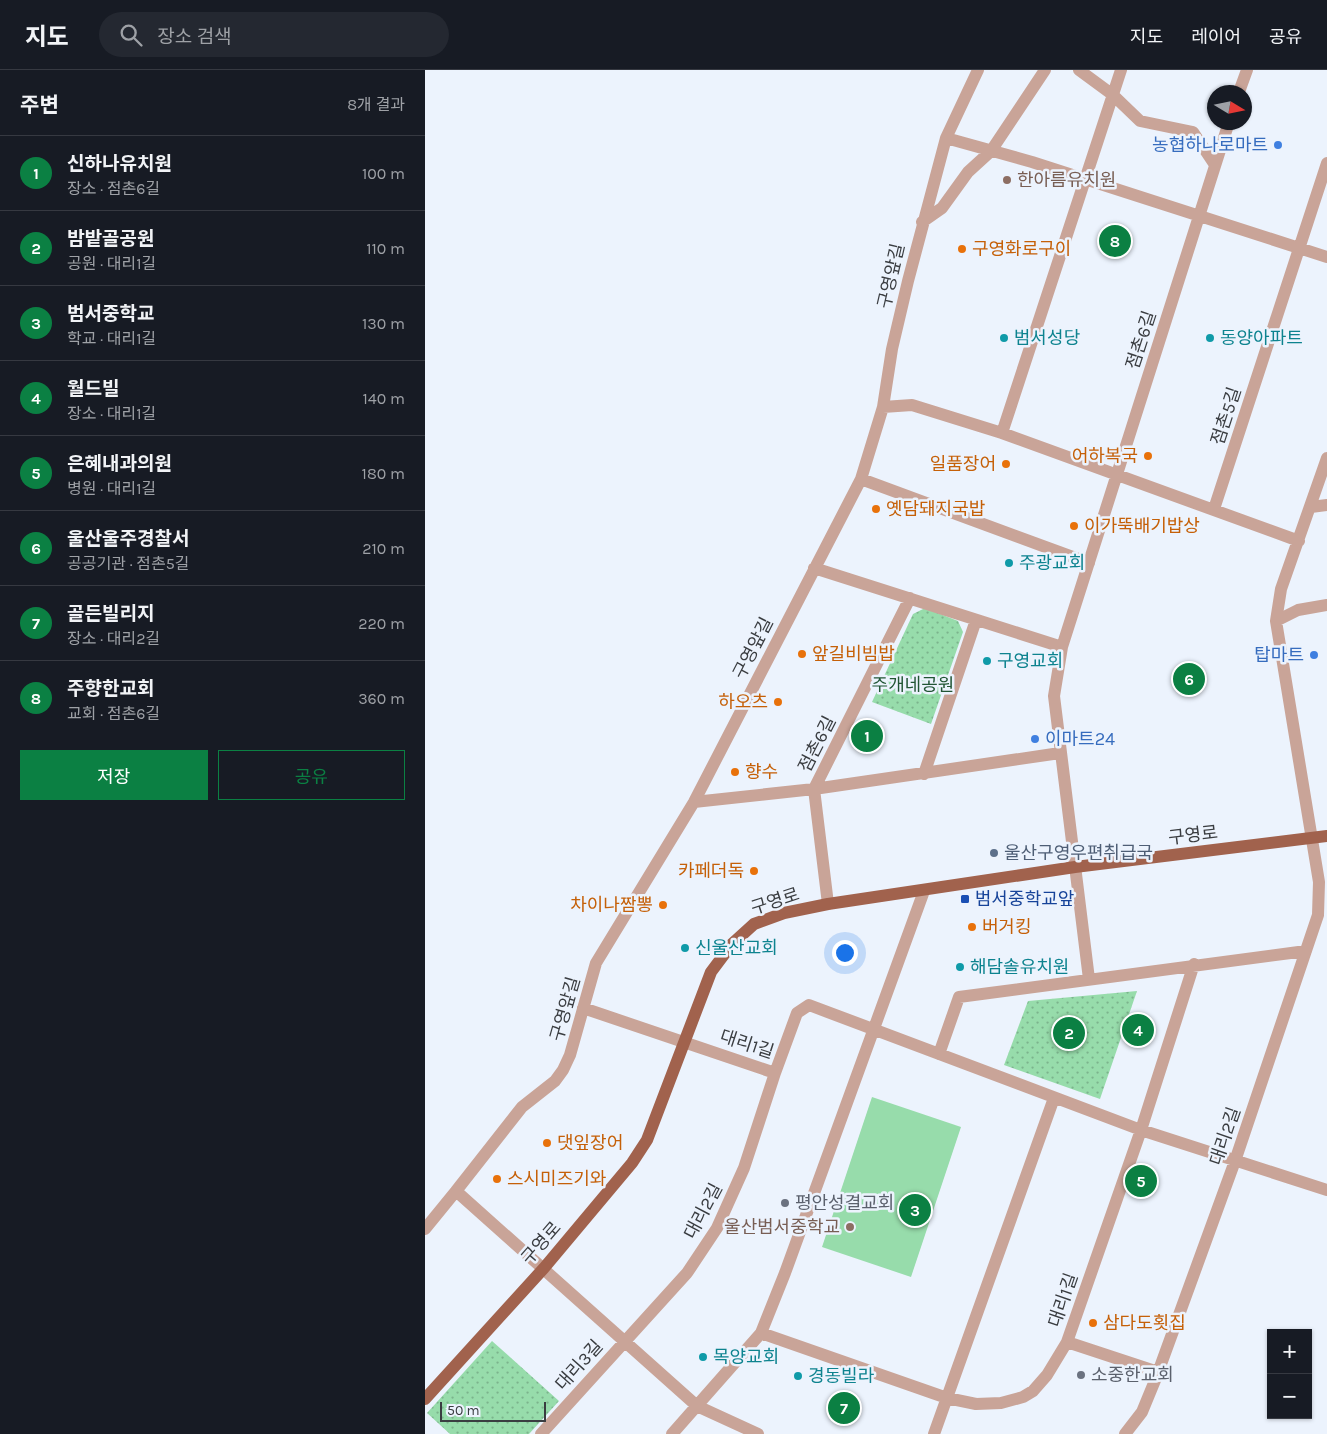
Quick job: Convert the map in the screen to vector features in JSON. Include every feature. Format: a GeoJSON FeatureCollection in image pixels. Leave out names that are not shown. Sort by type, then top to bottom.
{"type":"FeatureCollection","features":[{"type":"Feature","properties":{"kind":"main road","name":"구영로"},"geometry":{"type":"LineString","coordinates":[[425,1399],[543,1268],[632,1163],[647,1140],[711,972],[732,944],[754,924],[784,913],[828,904],[1075,868],[1327,836]]}},
{"type":"Feature","properties":{"kind":"street","name":"구영앞길"},"geometry":{"type":"LineString","coordinates":[[425,1229],[522,1107],[555,1082],[563,1070],[570,1055],[596,963],[694,802],[861,479],[883,407],[892,349],[922,222],[946,138],[978,70]]}},
{"type":"Feature","properties":{"kind":"street"},"geometry":{"type":"LineString","coordinates":[[922,222],[942,208],[968,172],[991,151],[1045,70]]}},
{"type":"Feature","properties":{"kind":"street"},"geometry":{"type":"LineString","coordinates":[[1079,70],[1113,95],[1140,121],[1193,132],[1215,166]]}},
{"type":"Feature","properties":{"kind":"street"},"geometry":{"type":"LineString","coordinates":[[1002,433],[1121,70]]}},
{"type":"Feature","properties":{"kind":"street"},"geometry":{"type":"LineString","coordinates":[[1242,85],[1247,70]]}},
{"type":"Feature","properties":{"kind":"street","name":"점촌6길"},"geometry":{"type":"LineString","coordinates":[[1075,868],[1054,696],[1062,647],[1115,475],[1226,130]]}},
{"type":"Feature","properties":{"kind":"street"},"geometry":{"type":"LineString","coordinates":[[946,138],[1085,180],[1327,258]]}},
{"type":"Feature","properties":{"kind":"street","name":"점촌5길"},"geometry":{"type":"LineString","coordinates":[[1214,509],[1327,163]]}},
{"type":"Feature","properties":{"kind":"street"},"geometry":{"type":"LineString","coordinates":[[883,407],[912,405],[1002,433],[1299,540]]}},
{"type":"Feature","properties":{"kind":"street"},"geometry":{"type":"LineString","coordinates":[[1312,838],[1276,622],[1281,589],[1327,458]]}},
{"type":"Feature","properties":{"kind":"street"},"geometry":{"type":"LineString","coordinates":[[861,479],[1089,562]]}},
{"type":"Feature","properties":{"kind":"street"},"geometry":{"type":"LineString","coordinates":[[1311,507],[1327,505]]}},
{"type":"Feature","properties":{"kind":"street"},"geometry":{"type":"LineString","coordinates":[[814,568],[1062,647]]}},
{"type":"Feature","properties":{"kind":"street","name":"점촌6길"},"geometry":{"type":"LineString","coordinates":[[814,789],[910,598]]}},
{"type":"Feature","properties":{"kind":"street"},"geometry":{"type":"LineString","coordinates":[[1276,622],[1298,610],[1327,605]]}},
{"type":"Feature","properties":{"kind":"street"},"geometry":{"type":"LineString","coordinates":[[924,774],[976,620]]}},
{"type":"Feature","properties":{"kind":"street","name":"점촌6길"},"geometry":{"type":"LineString","coordinates":[[814,789],[1060,753]]}},
{"type":"Feature","properties":{"kind":"street"},"geometry":{"type":"LineString","coordinates":[[694,802],[814,789],[828,904]]}},
{"type":"Feature","properties":{"kind":"street","name":"대리2길"},"geometry":{"type":"LineString","coordinates":[[1129,1433],[1141,1412],[1158,1372],[1235,1161],[1318,915],[1319,882],[1312,838]]}},
{"type":"Feature","properties":{"kind":"street"},"geometry":{"type":"LineString","coordinates":[[1075,868],[1089,979]]}},
{"type":"Feature","properties":{"kind":"street"},"geometry":{"type":"LineString","coordinates":[[672,1434],[761,1333],[785,1273],[923,891]]}},
{"type":"Feature","properties":{"kind":"street"},"geometry":{"type":"LineString","coordinates":[[939,1054],[959,997],[1195,964],[1306,951]]}},
{"type":"Feature","properties":{"kind":"street","name":"대리1길"},"geometry":{"type":"LineString","coordinates":[[947,1398],[976,1404],[1001,1403],[1023,1397],[1033,1391],[1047,1375],[1067,1342],[1141,1130],[1195,964]]}},
{"type":"Feature","properties":{"kind":"street","name":"대리1길"},"geometry":{"type":"LineString","coordinates":[[583,1008],[775,1073],[797,1013],[809,1005],[1141,1130],[1327,1190]]}},
{"type":"Feature","properties":{"kind":"street","name":"대리2길"},"geometry":{"type":"LineString","coordinates":[[623,1342],[687,1273],[717,1228],[744,1168],[775,1073]]}},
{"type":"Feature","properties":{"kind":"street"},"geometry":{"type":"LineString","coordinates":[[934,1434],[1055,1098]]}},
{"type":"Feature","properties":{"kind":"street"},"geometry":{"type":"LineString","coordinates":[[456,1190],[623,1342],[697,1406],[758,1434]]}},
{"type":"Feature","properties":{"kind":"street"},"geometry":{"type":"LineString","coordinates":[[761,1333],[947,1398]]}},
{"type":"Feature","properties":{"kind":"street","name":"대리3길"},"geometry":{"type":"LineString","coordinates":[[541,1434],[623,1342]]}},
{"type":"Feature","properties":{"kind":"street"},"geometry":{"type":"LineString","coordinates":[[1067,1342],[1158,1372]]}},
{"type":"Feature","properties":{"kind":"green space","name":"주개네공원"},"geometry":{"type":"Polygon","coordinates":[[[925,608],[958,621],[963,632],[931,724],[872,702],[913,614],[925,608]]]}},
{"type":"Feature","properties":{"kind":"green space"},"geometry":{"type":"Polygon","coordinates":[[[1137,991],[1100,1099],[1004,1065],[1028,1001],[1137,991]]]}},
{"type":"Feature","properties":{"kind":"green space"},"geometry":{"type":"Polygon","coordinates":[[[872,1097],[961,1127],[911,1277],[822,1247],[872,1097]]]}},
{"type":"Feature","properties":{"kind":"green space"},"geometry":{"type":"Polygon","coordinates":[[[492,1341],[559,1401],[529,1434],[450,1434],[427,1413],[492,1341]]]}},
{"type":"Feature","properties":{"kind":"place","name":"농협하나로마트"},"geometry":{"type":"Point","coordinates":[1278,145]}},
{"type":"Feature","properties":{"kind":"place","name":"한아름유치원"},"geometry":{"type":"Point","coordinates":[1007,180]}},
{"type":"Feature","properties":{"kind":"place","name":"주향한교회"},"geometry":{"type":"Point","coordinates":[1115,241]}},
{"type":"Feature","properties":{"kind":"place","name":"구영화로구이"},"geometry":{"type":"Point","coordinates":[962,249]}},
{"type":"Feature","properties":{"kind":"place","name":"범서성당"},"geometry":{"type":"Point","coordinates":[1004,338]}},
{"type":"Feature","properties":{"kind":"place","name":"동양아파트"},"geometry":{"type":"Point","coordinates":[1210,338]}},
{"type":"Feature","properties":{"kind":"place","name":"어하복국"},"geometry":{"type":"Point","coordinates":[1148,456]}},
{"type":"Feature","properties":{"kind":"place","name":"일품장어"},"geometry":{"type":"Point","coordinates":[1006,464]}},
{"type":"Feature","properties":{"kind":"place","name":"옛담돼지국밥"},"geometry":{"type":"Point","coordinates":[876,509]}},
{"type":"Feature","properties":{"kind":"place","name":"이가뚝배기밥상"},"geometry":{"type":"Point","coordinates":[1074,526]}},
{"type":"Feature","properties":{"kind":"place","name":"주광교회"},"geometry":{"type":"Point","coordinates":[1009,563]}},
{"type":"Feature","properties":{"kind":"place","name":"앞길비빔밥"},"geometry":{"type":"Point","coordinates":[802,654]}},
{"type":"Feature","properties":{"kind":"place","name":"탑마트"},"geometry":{"type":"Point","coordinates":[1314,655]}},
{"type":"Feature","properties":{"kind":"place","name":"구영교회"},"geometry":{"type":"Point","coordinates":[987,661]}},
{"type":"Feature","properties":{"kind":"place","name":"울산울주경찰서"},"geometry":{"type":"Point","coordinates":[1189,679]}},
{"type":"Feature","properties":{"kind":"place","name":"하오츠"},"geometry":{"type":"Point","coordinates":[778,702]}},
{"type":"Feature","properties":{"kind":"place","name":"신하나유치원"},"geometry":{"type":"Point","coordinates":[867,736]}},
{"type":"Feature","properties":{"kind":"place","name":"이마트24"},"geometry":{"type":"Point","coordinates":[1035,739]}},
{"type":"Feature","properties":{"kind":"place","name":"향수"},"geometry":{"type":"Point","coordinates":[735,772]}},
{"type":"Feature","properties":{"kind":"place","name":"울산구영우편취급국"},"geometry":{"type":"Point","coordinates":[994,853]}},
{"type":"Feature","properties":{"kind":"place","name":"카페더독"},"geometry":{"type":"Point","coordinates":[754,871]}},
{"type":"Feature","properties":{"kind":"place","name":"범서중학교앞"},"geometry":{"type":"Point","coordinates":[965,899]}},
{"type":"Feature","properties":{"kind":"place","name":"차이나짬뽕"},"geometry":{"type":"Point","coordinates":[663,905]}},
{"type":"Feature","properties":{"kind":"place","name":"버거킹"},"geometry":{"type":"Point","coordinates":[972,927]}},
{"type":"Feature","properties":{"kind":"place","name":"신울산교회"},"geometry":{"type":"Point","coordinates":[685,948]}},
{"type":"Feature","properties":{"kind":"place","name":"해담솔유치원"},"geometry":{"type":"Point","coordinates":[960,967]}},
{"type":"Feature","properties":{"kind":"place","name":"월드빌"},"geometry":{"type":"Point","coordinates":[1138,1030]}},
{"type":"Feature","properties":{"kind":"place","name":"밤밭골공원"},"geometry":{"type":"Point","coordinates":[1069,1033]}},
{"type":"Feature","properties":{"kind":"place","name":"댓잎장어"},"geometry":{"type":"Point","coordinates":[547,1143]}},
{"type":"Feature","properties":{"kind":"place","name":"스시미즈기와"},"geometry":{"type":"Point","coordinates":[497,1179]}},
{"type":"Feature","properties":{"kind":"place","name":"은혜내과의원"},"geometry":{"type":"Point","coordinates":[1141,1181]}},
{"type":"Feature","properties":{"kind":"place","name":"평안성결교회"},"geometry":{"type":"Point","coordinates":[785,1203]}},
{"type":"Feature","properties":{"kind":"place","name":"범서중학교"},"geometry":{"type":"Point","coordinates":[915,1210]}},
{"type":"Feature","properties":{"kind":"place","name":"울산범서중학교"},"geometry":{"type":"Point","coordinates":[850,1227]}},
{"type":"Feature","properties":{"kind":"place","name":"삼다도횟집"},"geometry":{"type":"Point","coordinates":[1093,1323]}},
{"type":"Feature","properties":{"kind":"place","name":"목양교회"},"geometry":{"type":"Point","coordinates":[703,1357]}},
{"type":"Feature","properties":{"kind":"place","name":"소중한교회"},"geometry":{"type":"Point","coordinates":[1081,1375]}},
{"type":"Feature","properties":{"kind":"place","name":"경동빌라"},"geometry":{"type":"Point","coordinates":[798,1376]}},
{"type":"Feature","properties":{"kind":"place","name":"골든빌리지"},"geometry":{"type":"Point","coordinates":[844,1408]}}]}
